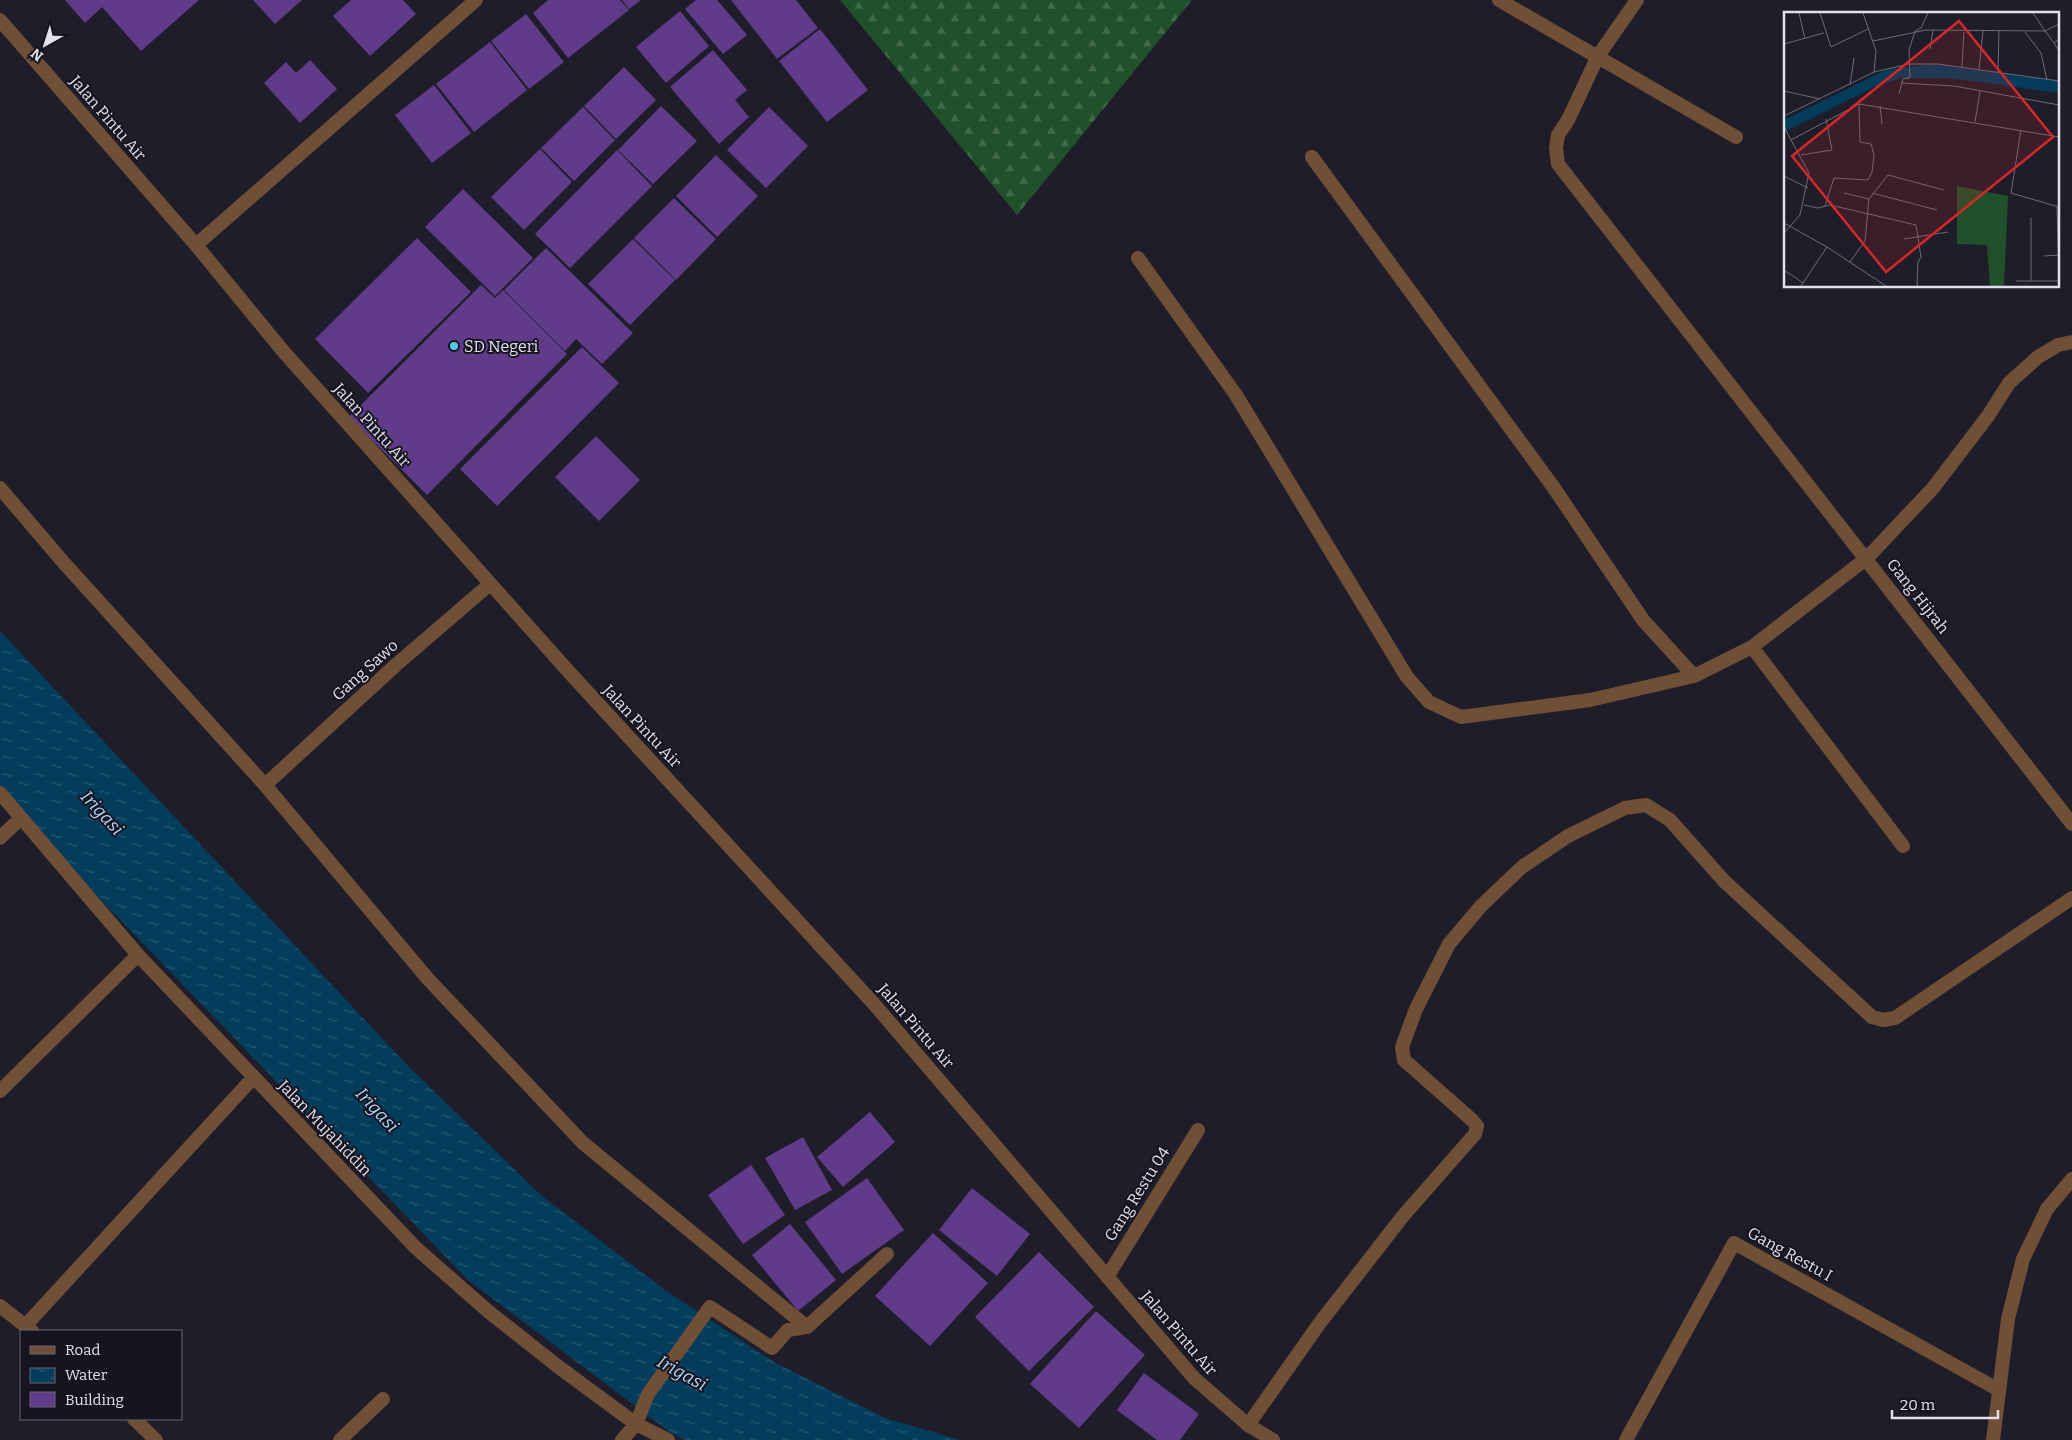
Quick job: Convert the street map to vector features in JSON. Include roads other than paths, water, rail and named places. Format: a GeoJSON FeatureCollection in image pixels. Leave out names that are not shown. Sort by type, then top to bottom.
{"type":"FeatureCollection","features":[{"type":"Feature","properties":{"kind":"street"},"geometry":{"type":"LineString","coordinates":[[196,245],[476,0]]}},
{"type":"Feature","properties":{"kind":"street"},"geometry":{"type":"LineString","coordinates":[[1499,0],[1736,137]]}},
{"type":"Feature","properties":{"kind":"street"},"geometry":{"type":"LineString","coordinates":[[1138,258],[1236,395],[1407,677],[1429,702],[1461,717],[1590,700],[1694,676],[1752,647],[1867,558],[1558,164],[1556,148],[1558,135],[1568,120],[1598,56],[1637,0]]}},
{"type":"Feature","properties":{"kind":"street","name":"Jalan Pintu Air"},"geometry":{"type":"LineString","coordinates":[[0,20],[196,245],[283,351],[490,584],[874,1004],[1194,1378],[1248,1426],[1274,1440]]}},
{"type":"Feature","properties":{"kind":"street"},"geometry":{"type":"LineString","coordinates":[[1312,157],[1554,488],[1643,620],[1694,676]]}},
{"type":"Feature","properties":{"kind":"street","name":"Gang Hijrah"},"geometry":{"type":"LineString","coordinates":[[2072,342],[2058,345],[2038,356],[2009,383],[1988,416],[1933,488],[1867,558],[2072,824]]}},
{"type":"Feature","properties":{"kind":"street"},"geometry":{"type":"LineString","coordinates":[[0,488],[64,563],[265,785],[428,979],[583,1143],[807,1327]]}},
{"type":"Feature","properties":{"kind":"street","name":"Gang Sawo"},"geometry":{"type":"LineString","coordinates":[[265,785],[397,664],[490,584]]}},
{"type":"Feature","properties":{"kind":"street"},"geometry":{"type":"LineString","coordinates":[[1752,647],[1903,846]]}},
{"type":"Feature","properties":{"kind":"street","name":"Jalan Mujahiddin"},"geometry":{"type":"LineString","coordinates":[[0,793],[138,955],[416,1248],[489,1312],[560,1368],[636,1424],[668,1440]]}},
{"type":"Feature","properties":{"kind":"street"},"geometry":{"type":"LineString","coordinates":[[1248,1426],[1319,1324],[1403,1216],[1475,1134],[1477,1126],[1472,1120],[1404,1060],[1402,1047],[1416,1009],[1450,944],[1480,906],[1522,867],[1568,836],[1625,808],[1646,805],[1670,820],[1724,882],[1872,1017],[1883,1020],[1895,1018],[2072,898]]}},
{"type":"Feature","properties":{"kind":"street"},"geometry":{"type":"LineString","coordinates":[[0,838],[21,818]]}},
{"type":"Feature","properties":{"kind":"street"},"geometry":{"type":"LineString","coordinates":[[0,1091],[138,955]]}},
{"type":"Feature","properties":{"kind":"street"},"geometry":{"type":"LineString","coordinates":[[0,1306],[29,1328],[253,1078]]}},
{"type":"Feature","properties":{"kind":"street","name":"Gang Restu 04"},"geometry":{"type":"LineString","coordinates":[[1107,1277],[1198,1130]]}},
{"type":"Feature","properties":{"kind":"street"},"geometry":{"type":"LineString","coordinates":[[1993,1440],[2008,1319],[2023,1259],[2047,1209],[2072,1179]]}},
{"type":"Feature","properties":{"kind":"street","name":"Gang Restu I"},"geometry":{"type":"LineString","coordinates":[[1626,1440],[1734,1243],[1999,1390]]}},
{"type":"Feature","properties":{"kind":"street"},"geometry":{"type":"LineString","coordinates":[[622,1440],[636,1424],[648,1394],[710,1307],[772,1348],[788,1330],[807,1327],[887,1254]]}},
{"type":"Feature","properties":{"kind":"street"},"geometry":{"type":"LineString","coordinates":[[340,1440],[383,1399]]}},
{"type":"Feature","properties":{"kind":"street"},"geometry":{"type":"LineString","coordinates":[[135,1420],[156,1440]]}},
{"type":"Feature","properties":{"kind":"water","name":"Irigasi"},"geometry":{"type":"Polygon","coordinates":[[[0,631],[410,1068],[542,1196],[665,1290],[774,1362],[885,1418],[960,1440],[686,1440],[671,1433],[468,1280],[0,793],[0,631]]]}},
{"type":"Feature","properties":{"kind":"place","name":"SD Negeri"},"geometry":{"type":"Point","coordinates":[454,346]}}]}
